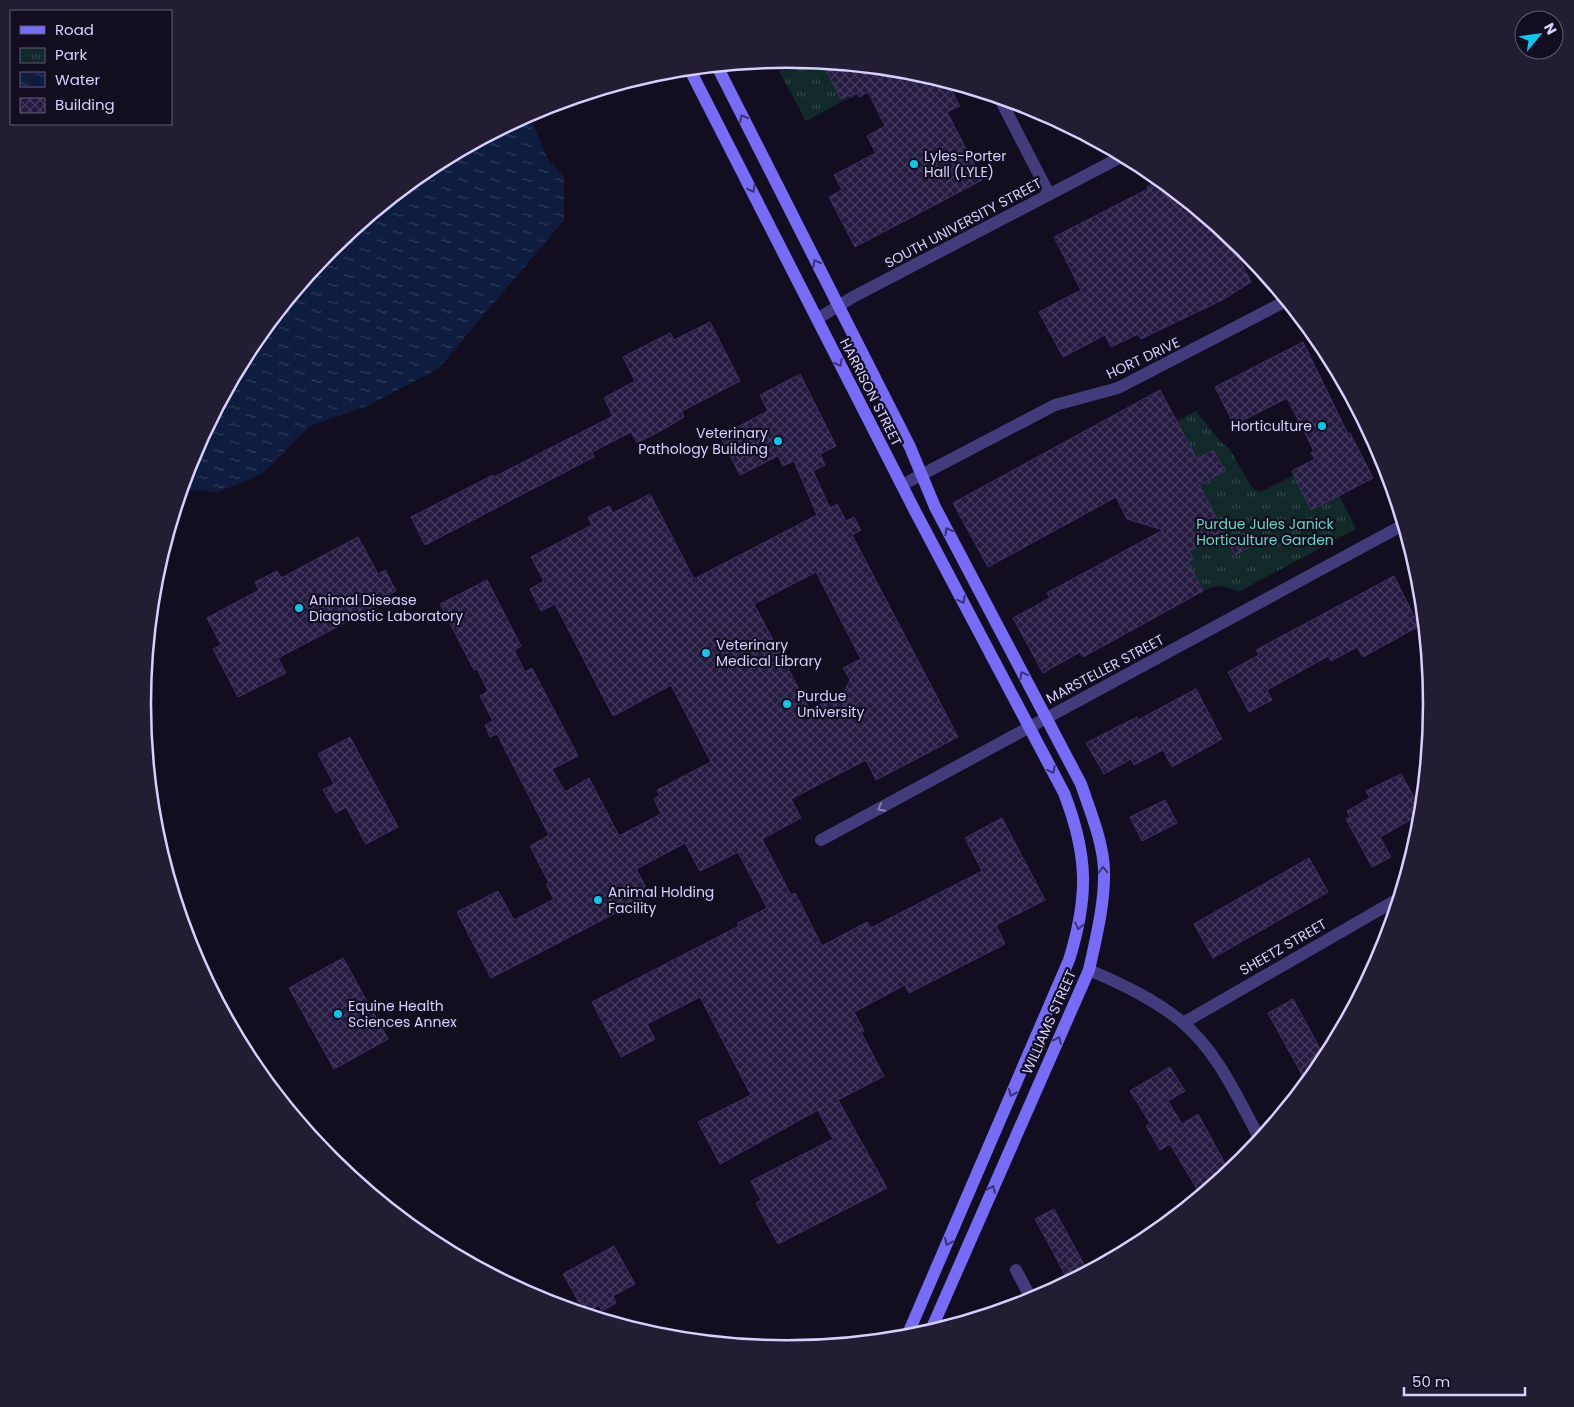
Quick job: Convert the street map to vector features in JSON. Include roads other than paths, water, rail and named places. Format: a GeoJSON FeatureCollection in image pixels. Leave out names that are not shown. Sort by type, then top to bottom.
{"type":"FeatureCollection","features":[{"type":"Feature","properties":{"kind":"main road","name":"HARRISON STREET"},"geometry":{"type":"LineString","coordinates":[[720,71],[910,448],[935,507],[1046,718]]}},
{"type":"Feature","properties":{"kind":"main road","name":"HARRISON STREET"},"geometry":{"type":"LineString","coordinates":[[693,75],[902,485],[1029,727]]}},
{"type":"Feature","properties":{"kind":"main road","name":"WILLIAMS STREET"},"geometry":{"type":"LineString","coordinates":[[935,1322],[1089,970],[1099,920],[1104,870],[1095,824],[1081,784],[1046,718]]}},
{"type":"Feature","properties":{"kind":"main road","name":"WILLIAMS STREET"},"geometry":{"type":"LineString","coordinates":[[911,1327],[1069,960],[1079,926],[1084,886],[1083,856],[1077,825],[1064,793],[1029,727]]}},
{"type":"Feature","properties":{"kind":"street"},"geometry":{"type":"LineString","coordinates":[[1004,106],[1050,194]]}},
{"type":"Feature","properties":{"kind":"street","name":"SOUTH UNIVERSITY STREET"},"geometry":{"type":"LineString","coordinates":[[818,319],[837,306],[1116,160]]}},
{"type":"Feature","properties":{"kind":"street","name":"HORT DRIVE"},"geometry":{"type":"LineString","coordinates":[[902,485],[1055,405],[1118,388],[1281,303]]}},
{"type":"Feature","properties":{"kind":"street","name":"MARSTELLER STREET"},"geometry":{"type":"LineString","coordinates":[[821,840],[1398,528]]}},
{"type":"Feature","properties":{"kind":"street","name":"SHEETZ STREET"},"geometry":{"type":"LineString","coordinates":[[1183,1023],[1390,903]]}},
{"type":"Feature","properties":{"kind":"street"},"geometry":{"type":"LineString","coordinates":[[1089,970],[1133,990],[1183,1023],[1207,1049],[1229,1081],[1256,1132]]}},
{"type":"Feature","properties":{"kind":"street"},"geometry":{"type":"LineString","coordinates":[[1016,1270],[1028,1292]]}},
{"type":"Feature","properties":{"kind":"water"},"geometry":{"type":"Polygon","coordinates":[[[532,121],[547,158],[564,177],[564,220],[438,369],[365,407],[310,426],[262,474],[218,492],[188,490],[199,460],[236,385],[282,316],[309,284],[368,225],[400,199],[469,153],[532,121]]]}},
{"type":"Feature","properties":{"kind":"place","name":"Lyles-Porter Hall (LYLE)"},"geometry":{"type":"Point","coordinates":[914,164]}},
{"type":"Feature","properties":{"kind":"place","name":"Horticulture"},"geometry":{"type":"Point","coordinates":[1322,426]}},
{"type":"Feature","properties":{"kind":"place","name":"Veterinary Pathology Building"},"geometry":{"type":"Point","coordinates":[778,441]}},
{"type":"Feature","properties":{"kind":"place","name":"Animal Disease Diagnostic Laboratory"},"geometry":{"type":"Point","coordinates":[299,608]}},
{"type":"Feature","properties":{"kind":"place","name":"Veterinary Medical Library"},"geometry":{"type":"Point","coordinates":[706,653]}},
{"type":"Feature","properties":{"kind":"place","name":"Purdue University"},"geometry":{"type":"Point","coordinates":[787,704]}},
{"type":"Feature","properties":{"kind":"place","name":"Animal Holding Facility"},"geometry":{"type":"Point","coordinates":[598,900]}},
{"type":"Feature","properties":{"kind":"place","name":"Equine Health Sciences Annex"},"geometry":{"type":"Point","coordinates":[338,1014]}},
{"type":"Feature","properties":{"kind":"park label","name":"Purdue Jules Janick Horticulture Garden"},"geometry":{"type":"Point","coordinates":[1265,532]}}]}
